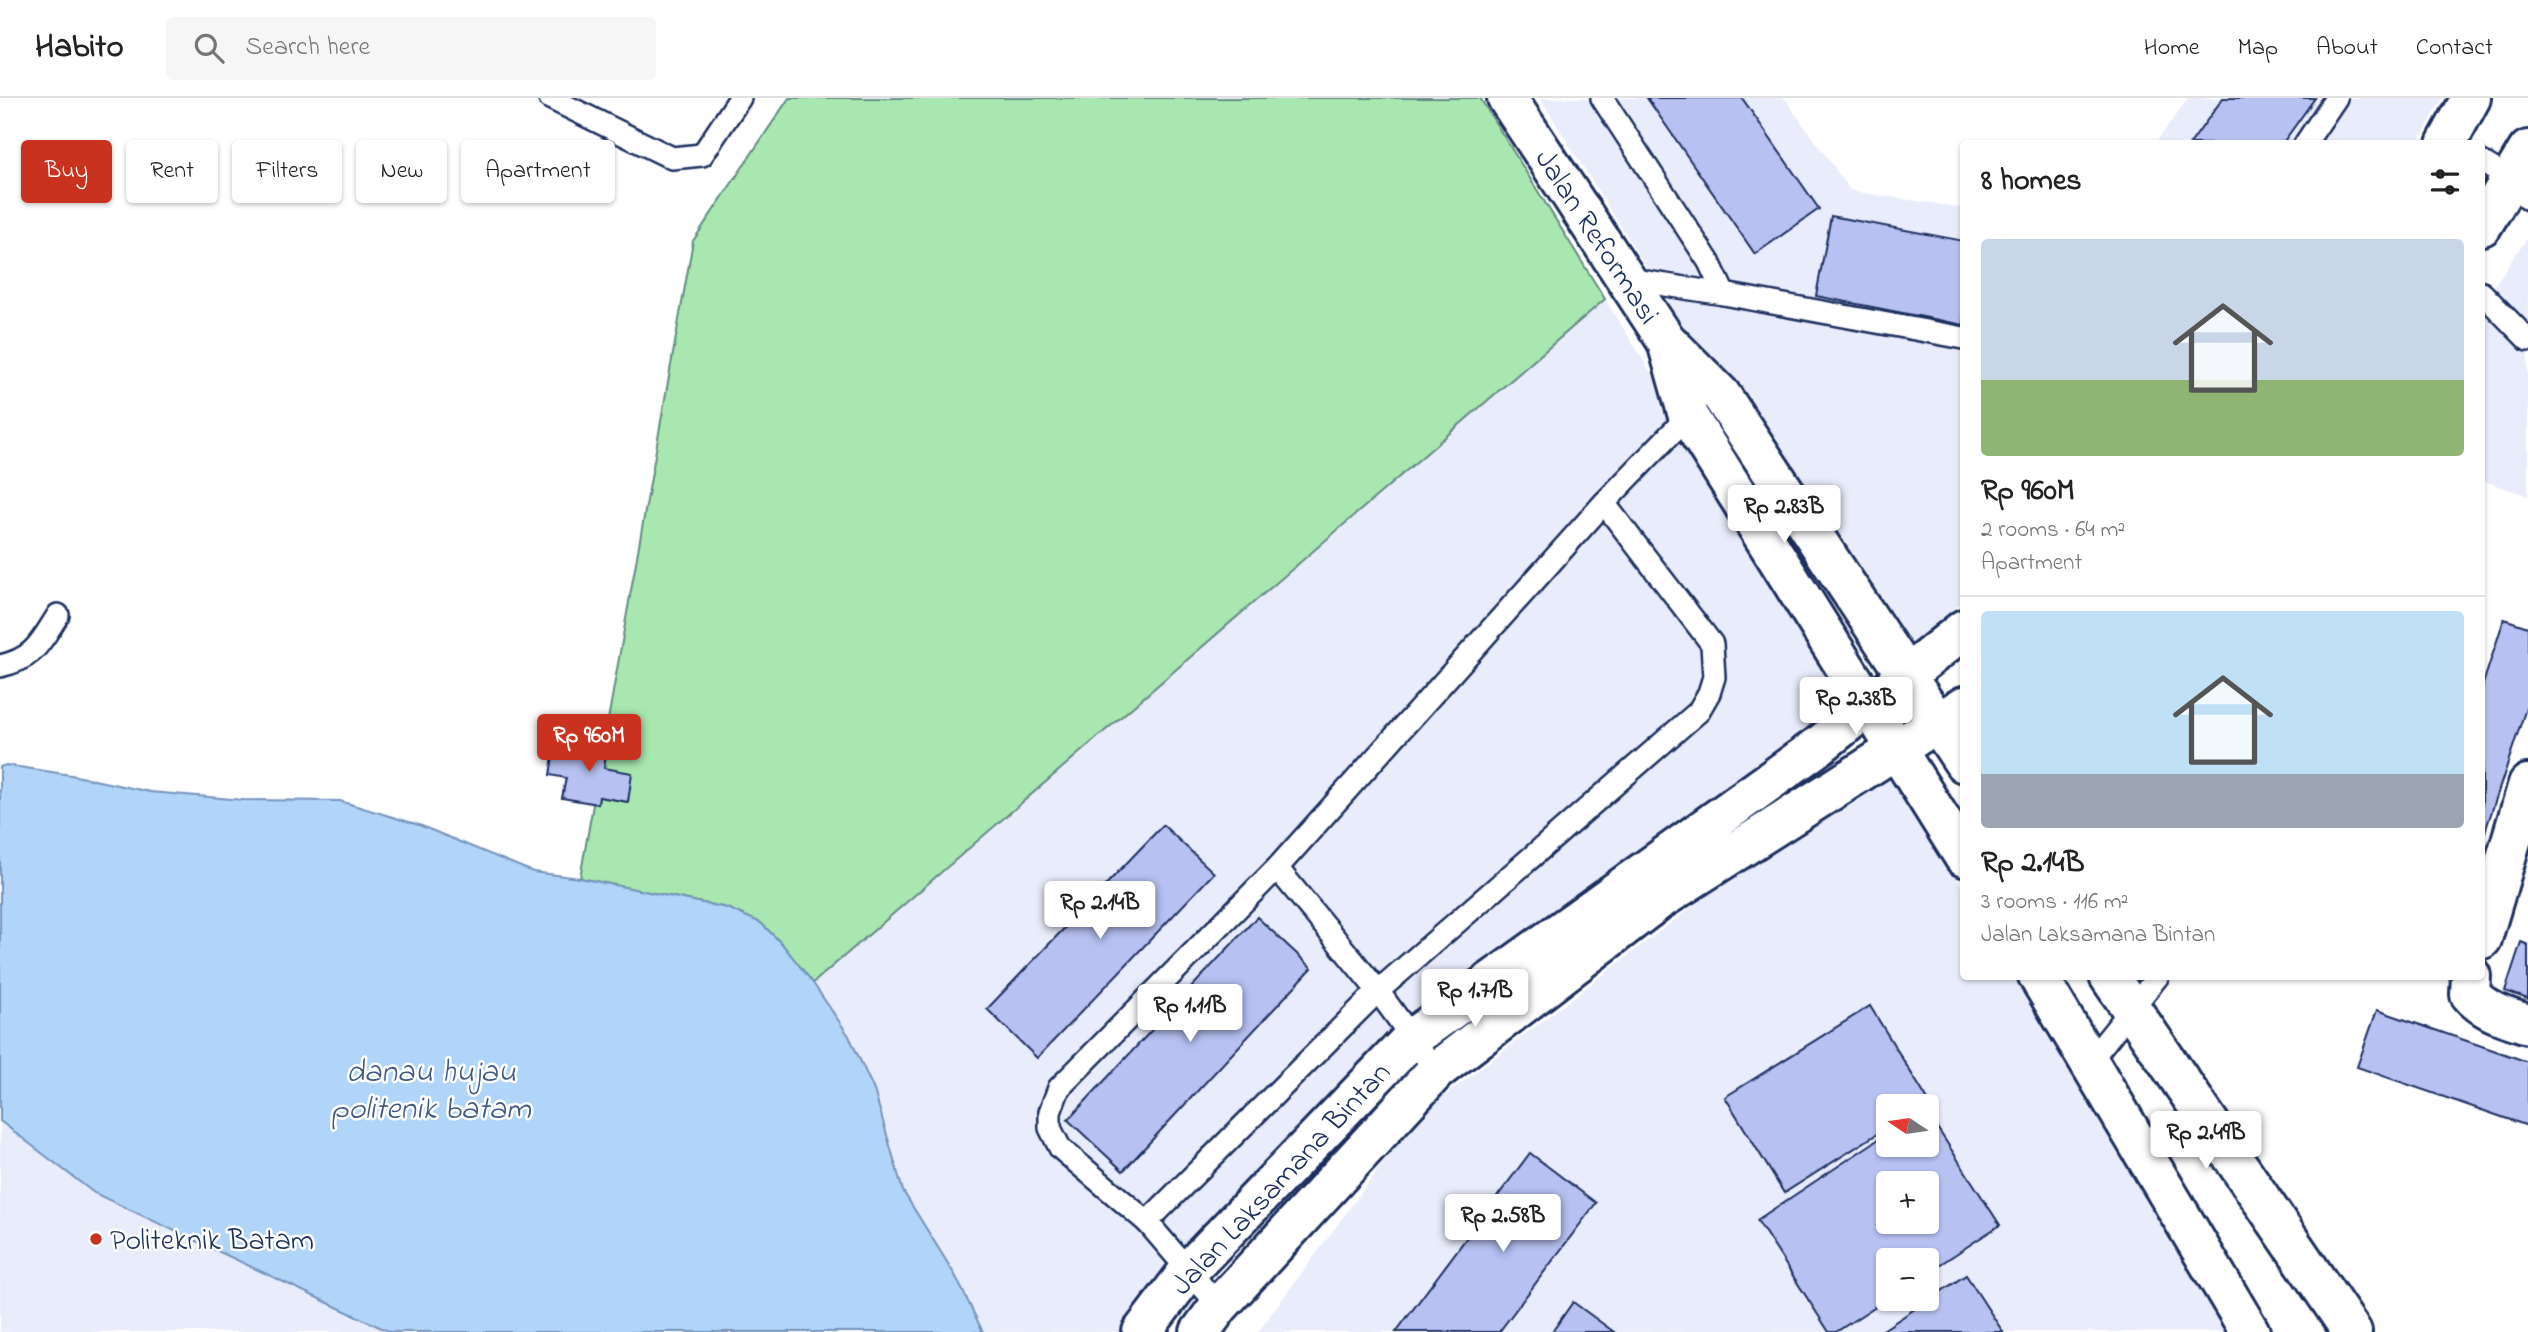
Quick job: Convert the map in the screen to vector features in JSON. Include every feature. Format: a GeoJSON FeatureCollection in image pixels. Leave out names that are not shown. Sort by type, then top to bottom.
{"type":"FeatureCollection","features":[{"type":"Feature","properties":{"kind":"street","name":"Jalan Reformasi"},"geometry":{"type":"LineString","coordinates":[[1507,98],[1666,340],[1721,395],[1905,676],[1950,715],[1960,749]]}},
{"type":"Feature","properties":{"kind":"street"},"geometry":{"type":"LineString","coordinates":[[2450,140],[2471,98]]}},
{"type":"Feature","properties":{"kind":"street"},"geometry":{"type":"LineString","coordinates":[[2485,221],[2512,173]]}},
{"type":"Feature","properties":{"kind":"street","name":"Jalan Reformasi"},"geometry":{"type":"LineString","coordinates":[[1666,340],[1688,416],[1960,851]]}},
{"type":"Feature","properties":{"kind":"street","name":"Jalan Laksamana Bintan"},"geometry":{"type":"LineString","coordinates":[[1142,1332],[1189,1270],[1412,1038],[1820,745],[1960,632]]}},
{"type":"Feature","properties":{"kind":"street","name":"Jalan Laksamana Bintan"},"geometry":{"type":"LineString","coordinates":[[1209,1319],[1436,1071],[1658,901],[1950,715]]}},
{"type":"Feature","properties":{"kind":"street"},"geometry":{"type":"LineString","coordinates":[[2485,930],[2524,808]]}},
{"type":"Feature","properties":{"kind":"street"},"geometry":{"type":"LineString","coordinates":[[2040,980],[2250,1332]]}},
{"type":"Feature","properties":{"kind":"street"},"geometry":{"type":"LineString","coordinates":[[2112,980],[2352,1332]]}},
{"type":"Feature","properties":{"kind":"street"},"geometry":{"type":"LineString","coordinates":[[2471,980],[2470,994],[2478,1004],[2491,1012],[2528,1024]]}},
{"type":"Feature","properties":{"kind":"lane"},"geometry":{"type":"LineString","coordinates":[[550,98],[672,159],[702,155],[740,98]]}},
{"type":"Feature","properties":{"kind":"lane"},"geometry":{"type":"LineString","coordinates":[[1602,98],[1709,262],[1724,294]]}},
{"type":"Feature","properties":{"kind":"lane"},"geometry":{"type":"LineString","coordinates":[[2308,140],[2336,98]]}},
{"type":"Feature","properties":{"kind":"lane"},"geometry":{"type":"LineString","coordinates":[[1627,279],[1960,337]]}},
{"type":"Feature","properties":{"kind":"lane"},"geometry":{"type":"LineString","coordinates":[[2485,296],[2528,340]]}},
{"type":"Feature","properties":{"kind":"lane"},"geometry":{"type":"LineString","coordinates":[[1209,1319],[1189,1270],[1147,1222],[1060,1148],[1050,1128],[1051,1112],[1059,1088],[1277,868],[1604,503],[1688,416]]}},
{"type":"Feature","properties":{"kind":"lane"},"geometry":{"type":"LineString","coordinates":[[1147,1222],[1378,991],[1698,712],[1714,677],[1712,644],[1604,503]]}},
{"type":"Feature","properties":{"kind":"lane"},"geometry":{"type":"LineString","coordinates":[[0,666],[11,664],[35,651],[58,615]]}},
{"type":"Feature","properties":{"kind":"lane"},"geometry":{"type":"LineString","coordinates":[[1277,868],[1378,991],[1436,1071]]}},
{"type":"Feature","properties":{"kind":"lane"},"geometry":{"type":"LineString","coordinates":[[2090,1061],[2155,980]]}},
{"type":"Feature","properties":{"kind":"shaded area"},"geometry":{"type":"Polygon","coordinates":[[[1540,98],[1784,98],[1851,191],[1960,208],[1960,603],[1892,659],[1540,98]]]}},
{"type":"Feature","properties":{"kind":"shaded area"},"geometry":{"type":"Polygon","coordinates":[[[2188,98],[2443,98],[2420,140],[2158,140],[2188,98]]]}},
{"type":"Feature","properties":{"kind":"shaded area"},"geometry":{"type":"Polygon","coordinates":[[[2528,237],[2528,496],[2485,481],[2485,299],[2528,237]]]}},
{"type":"Feature","properties":{"kind":"shaded area"},"geometry":{"type":"Polygon","coordinates":[[[1605,299],[1857,705],[1434,1024],[1217,1252],[1165,1332],[983,1332],[955,1275],[903,1191],[874,1090],[849,1036],[813,983],[1605,299]]]}},
{"type":"Feature","properties":{"kind":"shaded area"},"geometry":{"type":"Polygon","coordinates":[[[1880,763],[1960,883],[1960,980],[2024,980],[2260,1332],[1258,1332],[1418,1116],[1880,763]]]}},
{"type":"Feature","properties":{"kind":"shaded area","name":"Politeknik Batam"},"geometry":{"type":"Polygon","coordinates":[[[0,1121],[94,1193],[390,1332],[0,1332],[0,1121]]]}},
{"type":"Feature","properties":{"kind":"green space"},"geometry":{"type":"Polygon","coordinates":[[[789,98],[1480,98],[1605,299],[813,983],[782,944],[761,923],[727,908],[580,878],[693,241],[789,98]]]}},
{"type":"Feature","properties":{"kind":"water","name":"danau hujau politenik batam"},"geometry":{"type":"Polygon","coordinates":[[[6,765],[71,775],[150,792],[244,800],[340,801],[419,825],[533,872],[580,878],[727,908],[761,923],[782,944],[813,983],[849,1036],[874,1090],[903,1191],[955,1275],[983,1332],[390,1332],[94,1193],[0,1121],[0,767],[6,765]]]}},
{"type":"Feature","properties":{"kind":"building"},"geometry":{"type":"Polygon","coordinates":[[[1647,98],[1742,98],[1819,209],[1755,254],[1647,98]]]}},
{"type":"Feature","properties":{"kind":"building"},"geometry":{"type":"Polygon","coordinates":[[[2223,98],[2315,98],[2285,140],[2193,140],[2223,98]]]}},
{"type":"Feature","properties":{"kind":"building"},"geometry":{"type":"Polygon","coordinates":[[[1831,216],[1960,240],[1960,324],[1816,296],[1831,216]]]}},
{"type":"Feature","properties":{"kind":"building"},"geometry":{"type":"Polygon","coordinates":[[[2504,619],[2528,627],[2528,702],[2485,832],[2485,678],[2504,619]]]}},
{"type":"Feature","properties":{"kind":"building"},"geometry":{"type":"Polygon","coordinates":[[[572,742],[607,747],[604,768],[632,773],[628,802],[599,797],[598,804],[562,798],[566,778],[550,775],[555,743],[571,746],[572,742]]]}},
{"type":"Feature","properties":{"kind":"building"},"geometry":{"type":"Polygon","coordinates":[[[1163,825],[1214,873],[1037,1058],[987,1009],[1163,825]]]}},
{"type":"Feature","properties":{"kind":"building"},"geometry":{"type":"Polygon","coordinates":[[[1257,917],[1312,968],[1123,1171],[1068,1120],[1257,917]]]}},
{"type":"Feature","properties":{"kind":"building"},"geometry":{"type":"Polygon","coordinates":[[[2521,942],[2528,945],[2528,999],[2505,991],[2521,942]]]}},
{"type":"Feature","properties":{"kind":"building"},"geometry":{"type":"Polygon","coordinates":[[[1870,1006],[1924,1094],[1876,1094],[1876,1135],[1784,1193],[1725,1097],[1870,1006]]]}},
{"type":"Feature","properties":{"kind":"building"},"geometry":{"type":"Polygon","coordinates":[[[2377,1010],[2528,1062],[2528,1126],[2357,1067],[2377,1010]]]}},
{"type":"Feature","properties":{"kind":"building"},"geometry":{"type":"Polygon","coordinates":[[[1939,1131],[2000,1225],[1939,1265],[1939,1248],[1876,1248],[1876,1306],[1836,1332],[1829,1332],[1757,1220],[1876,1141],[1876,1157],[1939,1157],[1939,1131]]]}},
{"type":"Feature","properties":{"kind":"building"},"geometry":{"type":"Polygon","coordinates":[[[1530,1153],[1596,1203],[1499,1332],[1396,1332],[1530,1153]]]}},
{"type":"Feature","properties":{"kind":"building"},"geometry":{"type":"Polygon","coordinates":[[[1966,1275],[2003,1332],[1880,1332],[1912,1311],[1939,1311],[1939,1293],[1966,1275]]]}},
{"type":"Feature","properties":{"kind":"building"},"geometry":{"type":"Polygon","coordinates":[[[1573,1302],[1614,1332],[1552,1332],[1573,1302]]]}},
{"type":"Feature","properties":{"kind":"place","name":"Politeknik Batam"},"geometry":{"type":"Point","coordinates":[96,1239]}}]}
